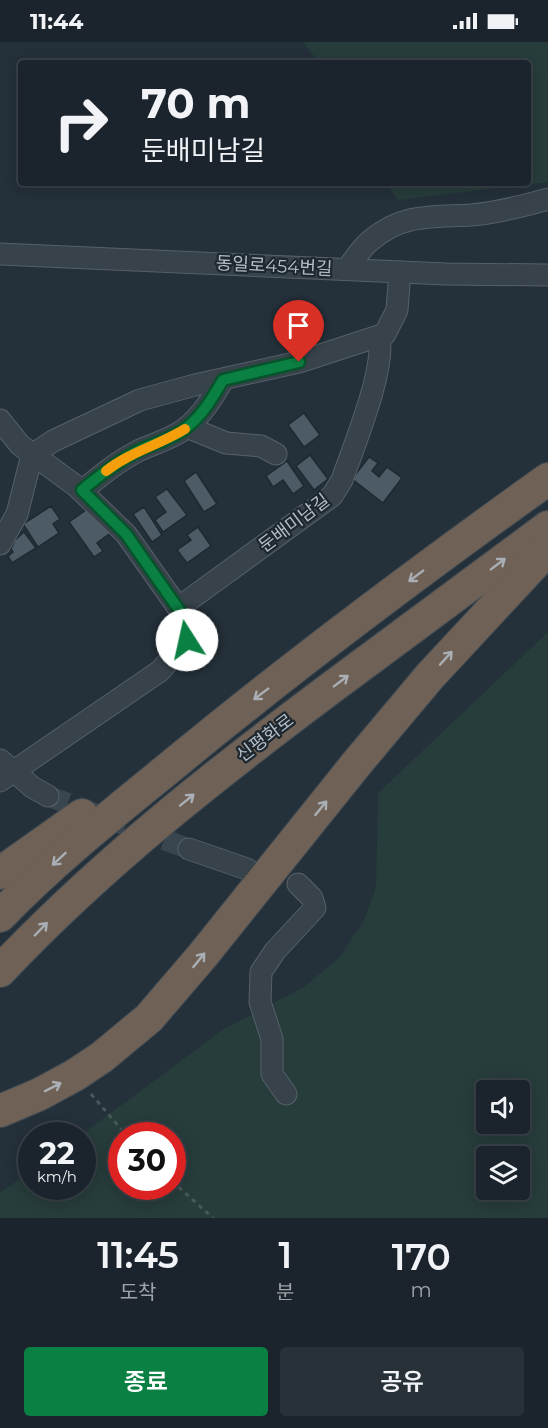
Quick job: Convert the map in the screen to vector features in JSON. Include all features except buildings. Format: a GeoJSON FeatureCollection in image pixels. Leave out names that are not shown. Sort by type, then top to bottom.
{"type":"FeatureCollection","features":[{"type":"Feature","properties":{"kind":"highway","name":"신평화로"},"geometry":{"type":"LineString","coordinates":[[0,916],[66,853],[233,715],[462,540],[548,479]]}},
{"type":"Feature","properties":{"kind":"highway","name":"신평화로"},"geometry":{"type":"LineString","coordinates":[[0,971],[106,866],[222,771],[548,527]]}},
{"type":"Feature","properties":{"kind":"highway"},"geometry":{"type":"LineString","coordinates":[[0,1111],[40,1094],[75,1075],[128,1037],[168,998],[430,676],[548,549]]}},
{"type":"Feature","properties":{"kind":"highway"},"geometry":{"type":"LineString","coordinates":[[0,873],[109,796],[233,715]]}},
{"type":"Feature","properties":{"kind":"street"},"geometry":{"type":"LineString","coordinates":[[347,269],[369,241],[396,224],[430,215],[472,215],[523,207],[548,198]]}},
{"type":"Feature","properties":{"kind":"street","name":"동일로454번길"},"geometry":{"type":"LineString","coordinates":[[0,254],[400,272],[548,274]]}},
{"type":"Feature","properties":{"kind":"street"},"geometry":{"type":"LineString","coordinates":[[0,544],[17,514],[32,455],[53,441],[140,400],[195,385],[299,362],[385,334],[397,310],[400,272]]}},
{"type":"Feature","properties":{"kind":"street","name":"둔배미남길"},"geometry":{"type":"LineString","coordinates":[[178,608],[332,496],[342,480],[378,369],[381,348],[379,336]]}},
{"type":"Feature","properties":{"kind":"street"},"geometry":{"type":"LineString","coordinates":[[82,490],[108,469],[140,450],[187,428],[211,401],[223,380]]}},
{"type":"Feature","properties":{"kind":"street"},"geometry":{"type":"LineString","coordinates":[[0,420],[20,445],[82,490],[126,534],[191,627],[187,640],[160,671],[5,771],[48,796]]}},
{"type":"Feature","properties":{"kind":"street"},"geometry":{"type":"LineString","coordinates":[[187,428],[226,443],[261,446],[276,454]]}},
{"type":"Feature","properties":{"kind":"street"},"geometry":{"type":"LineString","coordinates":[[189,849],[247,869]]}},
{"type":"Feature","properties":{"kind":"street"},"geometry":{"type":"LineString","coordinates":[[286,1094],[272,1074],[272,1040],[260,1002],[261,972],[275,951],[315,908],[312,898],[298,884]]}},
{"type":"Feature","properties":{"kind":"path"},"geometry":{"type":"LineString","coordinates":[[75,1075],[115,1122]]}},
{"type":"Feature","properties":{"kind":"path"},"geometry":{"type":"LineString","coordinates":[[186,1194],[213,1218]]}},
{"type":"Feature","properties":{"kind":"green space"},"geometry":{"type":"Polygon","coordinates":[[[303,42],[548,42],[548,182],[531,184],[531,60],[317,60],[303,42]]]}},
{"type":"Feature","properties":{"kind":"green space"},"geometry":{"type":"Polygon","coordinates":[[[388,186],[515,186],[398,200],[388,186]]]}},
{"type":"Feature","properties":{"kind":"green space"},"geometry":{"type":"Polygon","coordinates":[[[548,632],[548,1218],[0,1218],[0,1193],[18,1180],[18,1200],[96,1200],[96,1124],[222,1030],[302,988],[338,959],[364,920],[376,887],[378,793],[548,632]]]}},
{"type":"Feature","properties":{"kind":"tunnel"},"geometry":{"type":"LineString","coordinates":[[48,796],[189,849]]}},
{"type":"Feature","properties":{"kind":"slow traffic"},"geometry":{"type":"LineString","coordinates":[[106,471],[140,450],[185,429]]}},
{"type":"Feature","properties":{"kind":"route"},"geometry":{"type":"LineString","coordinates":[[187,640],[191,627],[151,567],[126,534],[82,490],[108,469],[140,450],[187,428],[211,401],[223,380],[299,362]]}}]}
